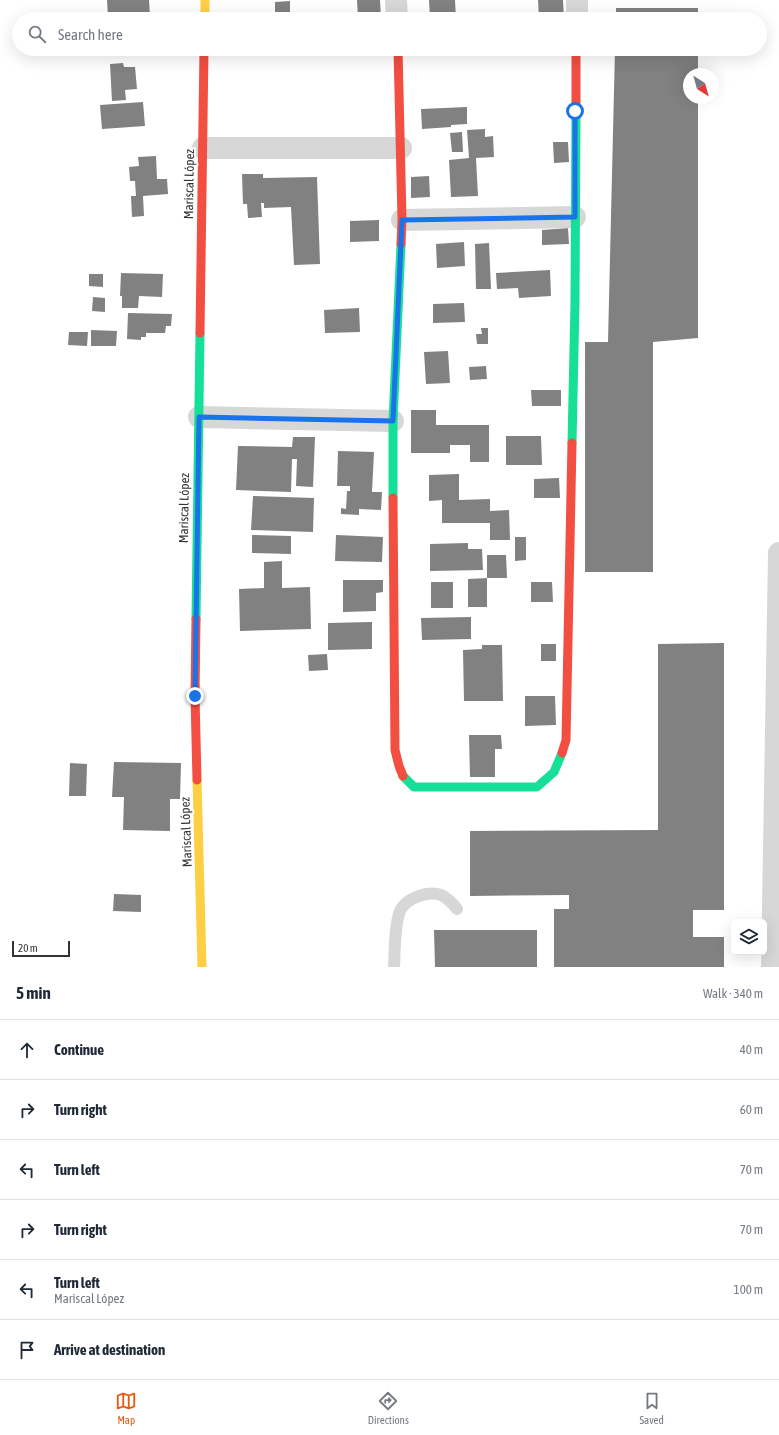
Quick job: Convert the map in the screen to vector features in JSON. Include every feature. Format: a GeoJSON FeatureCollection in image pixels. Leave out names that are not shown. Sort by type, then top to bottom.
{"type":"FeatureCollection","features":[{"type":"Feature","properties":{"kind":"street"},"geometry":{"type":"LineString","coordinates":[[204,12],[205,0]]}},
{"type":"Feature","properties":{"kind":"street"},"geometry":{"type":"LineString","coordinates":[[396,0],[397,12]]}},
{"type":"Feature","properties":{"kind":"street"},"geometry":{"type":"LineString","coordinates":[[577,0],[577,12]]}},
{"type":"Feature","properties":{"kind":"street","name":"Mariscal López"},"geometry":{"type":"LineString","coordinates":[[202,967],[195,696],[204,56]]}},
{"type":"Feature","properties":{"kind":"street"},"geometry":{"type":"LineString","coordinates":[[398,56],[402,220],[393,421],[395,750],[400,773],[407,782],[414,787],[537,787],[549,779],[559,765],[566,740],[575,303],[576,56]]}},
{"type":"Feature","properties":{"kind":"street"},"geometry":{"type":"LineString","coordinates":[[203,148],[401,148]]}},
{"type":"Feature","properties":{"kind":"street"},"geometry":{"type":"LineString","coordinates":[[402,220],[575,217]]}},
{"type":"Feature","properties":{"kind":"street"},"geometry":{"type":"LineString","coordinates":[[199,417],[393,421]]}},
{"type":"Feature","properties":{"kind":"street"},"geometry":{"type":"LineString","coordinates":[[772,967],[779,553]]}},
{"type":"Feature","properties":{"kind":"lane"},"geometry":{"type":"LineString","coordinates":[[394,967],[395,936],[399,913],[404,905],[413,898],[428,893],[435,893],[442,895],[449,900],[457,909]]}},
{"type":"Feature","properties":{"kind":"building"},"geometry":{"type":"Polygon","coordinates":[[[107,0],[149,0],[150,12],[108,12],[107,0]]]}},
{"type":"Feature","properties":{"kind":"building"},"geometry":{"type":"Polygon","coordinates":[[[357,0],[380,0],[381,12],[358,12],[357,0]]]}},
{"type":"Feature","properties":{"kind":"building"},"geometry":{"type":"Polygon","coordinates":[[[429,0],[455,0],[456,12],[430,12],[429,0]]]}},
{"type":"Feature","properties":{"kind":"building"},"geometry":{"type":"Polygon","coordinates":[[[538,0],[563,0],[564,12],[539,12],[538,0]]]}},
{"type":"Feature","properties":{"kind":"building"},"geometry":{"type":"Polygon","coordinates":[[[290,1],[290,12],[275,12],[275,2],[290,1]]]}},
{"type":"Feature","properties":{"kind":"building"},"geometry":{"type":"Polygon","coordinates":[[[616,8],[698,8],[698,12],[616,12],[616,8]]]}},
{"type":"Feature","properties":{"kind":"building"},"geometry":{"type":"Polygon","coordinates":[[[615,56],[698,56],[698,68],[683,68],[683,104],[698,104],[698,338],[653,342],[653,572],[585,572],[585,342],[608,342],[615,56]]]}},
{"type":"Feature","properties":{"kind":"building"},"geometry":{"type":"Polygon","coordinates":[[[123,63],[124,67],[135,67],[137,89],[125,90],[126,100],[112,101],[110,64],[123,63]]]}},
{"type":"Feature","properties":{"kind":"building"},"geometry":{"type":"Polygon","coordinates":[[[143,102],[145,126],[102,129],[100,105],[143,102]]]}},
{"type":"Feature","properties":{"kind":"building"},"geometry":{"type":"Polygon","coordinates":[[[467,107],[467,124],[451,125],[451,127],[422,129],[421,109],[467,107]]]}},
{"type":"Feature","properties":{"kind":"building"},"geometry":{"type":"Polygon","coordinates":[[[485,129],[485,137],[493,136],[494,157],[476,158],[478,196],[451,197],[449,160],[469,158],[467,130],[485,129]]]}},
{"type":"Feature","properties":{"kind":"building"},"geometry":{"type":"Polygon","coordinates":[[[462,132],[463,152],[452,152],[450,133],[462,132]]]}},
{"type":"Feature","properties":{"kind":"building"},"geometry":{"type":"Polygon","coordinates":[[[553,142],[568,142],[569,162],[554,163],[553,142]]]}},
{"type":"Feature","properties":{"kind":"building"},"geometry":{"type":"Polygon","coordinates":[[[156,156],[157,179],[167,179],[168,194],[143,196],[144,216],[132,217],[131,196],[136,196],[135,181],[130,181],[129,167],[139,166],[138,157],[156,156]]]}},
{"type":"Feature","properties":{"kind":"building"},"geometry":{"type":"Polygon","coordinates":[[[242,174],[263,174],[263,178],[317,177],[320,264],[294,265],[291,207],[264,208],[264,203],[261,203],[262,217],[248,218],[247,204],[243,204],[242,174]]]}},
{"type":"Feature","properties":{"kind":"building"},"geometry":{"type":"Polygon","coordinates":[[[429,176],[430,197],[411,198],[411,177],[429,176]]]}},
{"type":"Feature","properties":{"kind":"building"},"geometry":{"type":"Polygon","coordinates":[[[379,220],[379,241],[350,242],[350,221],[379,220]]]}},
{"type":"Feature","properties":{"kind":"building"},"geometry":{"type":"Polygon","coordinates":[[[568,228],[569,244],[542,245],[542,230],[568,228]]]}},
{"type":"Feature","properties":{"kind":"building"},"geometry":{"type":"Polygon","coordinates":[[[464,242],[465,266],[437,268],[436,244],[464,242]]]}},
{"type":"Feature","properties":{"kind":"building"},"geometry":{"type":"Polygon","coordinates":[[[489,243],[491,289],[476,289],[475,244],[489,243]]]}},
{"type":"Feature","properties":{"kind":"building"},"geometry":{"type":"Polygon","coordinates":[[[550,270],[551,296],[519,298],[518,288],[497,289],[496,273],[550,270]]]}},
{"type":"Feature","properties":{"kind":"building"},"geometry":{"type":"Polygon","coordinates":[[[121,273],[163,274],[162,297],[139,296],[138,308],[122,308],[122,296],[120,296],[121,273]]]}},
{"type":"Feature","properties":{"kind":"building"},"geometry":{"type":"Polygon","coordinates":[[[89,274],[103,274],[103,287],[89,286],[89,274]]]}},
{"type":"Feature","properties":{"kind":"building"},"geometry":{"type":"Polygon","coordinates":[[[93,297],[105,298],[105,312],[92,311],[93,297]]]}},
{"type":"Feature","properties":{"kind":"building"},"geometry":{"type":"Polygon","coordinates":[[[464,303],[465,322],[433,323],[433,304],[464,303]]]}},
{"type":"Feature","properties":{"kind":"building"},"geometry":{"type":"Polygon","coordinates":[[[359,308],[360,332],[325,333],[324,310],[359,308]]]}},
{"type":"Feature","properties":{"kind":"building"},"geometry":{"type":"Polygon","coordinates":[[[128,313],[172,314],[171,326],[166,326],[165,333],[146,333],[146,337],[141,337],[141,340],[127,339],[128,313]]]}},
{"type":"Feature","properties":{"kind":"building"},"geometry":{"type":"Polygon","coordinates":[[[481,328],[488,328],[488,344],[477,344],[476,334],[482,334],[481,328]]]}},
{"type":"Feature","properties":{"kind":"building"},"geometry":{"type":"Polygon","coordinates":[[[91,330],[117,331],[116,346],[91,346],[91,330]]]}},
{"type":"Feature","properties":{"kind":"building"},"geometry":{"type":"Polygon","coordinates":[[[69,332],[88,332],[87,346],[68,345],[69,332]]]}},
{"type":"Feature","properties":{"kind":"building"},"geometry":{"type":"Polygon","coordinates":[[[448,351],[450,383],[426,384],[424,352],[448,351]]]}},
{"type":"Feature","properties":{"kind":"building"},"geometry":{"type":"Polygon","coordinates":[[[486,366],[487,379],[470,380],[469,367],[486,366]]]}},
{"type":"Feature","properties":{"kind":"building"},"geometry":{"type":"Polygon","coordinates":[[[531,390],[561,390],[561,406],[532,406],[531,390]]]}},
{"type":"Feature","properties":{"kind":"building"},"geometry":{"type":"Polygon","coordinates":[[[411,410],[436,410],[436,425],[489,425],[489,462],[470,462],[470,445],[450,445],[450,453],[411,453],[411,410]]]}},
{"type":"Feature","properties":{"kind":"building"},"geometry":{"type":"Polygon","coordinates":[[[506,436],[541,436],[542,465],[506,465],[506,436]]]}},
{"type":"Feature","properties":{"kind":"building"},"geometry":{"type":"Polygon","coordinates":[[[293,437],[315,437],[313,487],[296,486],[297,459],[292,459],[291,492],[236,490],[238,446],[292,447],[293,437]]]}},
{"type":"Feature","properties":{"kind":"building"},"geometry":{"type":"Polygon","coordinates":[[[338,451],[374,452],[372,492],[382,492],[381,510],[359,509],[359,515],[341,514],[341,508],[346,509],[347,491],[350,491],[350,486],[337,486],[338,451]]]}},
{"type":"Feature","properties":{"kind":"building"},"geometry":{"type":"Polygon","coordinates":[[[459,474],[459,500],[490,499],[490,511],[509,510],[510,540],[490,540],[490,523],[442,523],[442,500],[429,501],[429,475],[459,474]]]}},
{"type":"Feature","properties":{"kind":"building"},"geometry":{"type":"Polygon","coordinates":[[[559,478],[560,498],[534,498],[534,479],[559,478]]]}},
{"type":"Feature","properties":{"kind":"building"},"geometry":{"type":"Polygon","coordinates":[[[253,496],[314,498],[313,532],[251,530],[253,496]]]}},
{"type":"Feature","properties":{"kind":"building"},"geometry":{"type":"Polygon","coordinates":[[[252,535],[291,536],[291,554],[252,553],[252,535]]]}},
{"type":"Feature","properties":{"kind":"building"},"geometry":{"type":"Polygon","coordinates":[[[336,535],[383,537],[382,562],[335,561],[336,535]]]}},
{"type":"Feature","properties":{"kind":"building"},"geometry":{"type":"Polygon","coordinates":[[[515,537],[526,537],[526,560],[515,561],[515,537]]]}},
{"type":"Feature","properties":{"kind":"building"},"geometry":{"type":"Polygon","coordinates":[[[468,543],[468,549],[482,549],[483,570],[430,571],[430,544],[468,543]]]}},
{"type":"Feature","properties":{"kind":"building"},"geometry":{"type":"Polygon","coordinates":[[[487,555],[506,555],[507,578],[487,578],[487,555]]]}},
{"type":"Feature","properties":{"kind":"building"},"geometry":{"type":"Polygon","coordinates":[[[282,561],[282,588],[310,587],[311,629],[240,631],[239,589],[264,588],[264,562],[282,561]]]}},
{"type":"Feature","properties":{"kind":"building"},"geometry":{"type":"Polygon","coordinates":[[[487,578],[487,607],[468,607],[468,579],[487,578]]]}},
{"type":"Feature","properties":{"kind":"building"},"geometry":{"type":"Polygon","coordinates":[[[343,580],[383,580],[383,592],[376,593],[376,611],[343,612],[343,580]]]}},
{"type":"Feature","properties":{"kind":"building"},"geometry":{"type":"Polygon","coordinates":[[[431,582],[453,582],[453,608],[431,608],[431,582]]]}},
{"type":"Feature","properties":{"kind":"building"},"geometry":{"type":"Polygon","coordinates":[[[531,582],[552,582],[553,602],[531,602],[531,582]]]}},
{"type":"Feature","properties":{"kind":"building"},"geometry":{"type":"Polygon","coordinates":[[[471,617],[471,639],[422,640],[421,618],[471,617]]]}},
{"type":"Feature","properties":{"kind":"building"},"geometry":{"type":"Polygon","coordinates":[[[372,622],[372,649],[328,650],[328,623],[372,622]]]}},
{"type":"Feature","properties":{"kind":"building"},"geometry":{"type":"Polygon","coordinates":[[[724,643],[724,910],[693,910],[693,937],[724,937],[724,967],[554,967],[554,909],[569,909],[569,895],[470,896],[470,831],[658,830],[658,644],[724,643]]]}},
{"type":"Feature","properties":{"kind":"building"},"geometry":{"type":"Polygon","coordinates":[[[541,644],[556,644],[556,661],[541,661],[541,644]]]}},
{"type":"Feature","properties":{"kind":"building"},"geometry":{"type":"Polygon","coordinates":[[[482,645],[502,645],[503,701],[464,701],[463,650],[482,649],[482,645]]]}},
{"type":"Feature","properties":{"kind":"building"},"geometry":{"type":"Polygon","coordinates":[[[327,654],[328,670],[309,671],[308,655],[327,654]]]}},
{"type":"Feature","properties":{"kind":"building"},"geometry":{"type":"Polygon","coordinates":[[[525,696],[555,696],[556,725],[525,726],[525,696]]]}},
{"type":"Feature","properties":{"kind":"building"},"geometry":{"type":"Polygon","coordinates":[[[469,735],[501,735],[502,749],[495,749],[495,777],[470,777],[469,735]]]}},
{"type":"Feature","properties":{"kind":"building"},"geometry":{"type":"Polygon","coordinates":[[[114,762],[181,763],[180,799],[170,799],[170,831],[123,830],[124,797],[112,797],[114,762]]]}},
{"type":"Feature","properties":{"kind":"building"},"geometry":{"type":"Polygon","coordinates":[[[70,763],[87,764],[86,796],[69,796],[70,763]]]}},
{"type":"Feature","properties":{"kind":"building"},"geometry":{"type":"Polygon","coordinates":[[[114,894],[141,895],[141,912],[113,911],[114,894]]]}},
{"type":"Feature","properties":{"kind":"building"},"geometry":{"type":"Polygon","coordinates":[[[434,930],[537,930],[537,967],[435,967],[434,930]]]}},
{"type":"Feature","properties":{"kind":"traffic: fast"},"geometry":{"type":"LineString","coordinates":[[572,443],[575,303],[576,112]]}},
{"type":"Feature","properties":{"kind":"traffic: fast"},"geometry":{"type":"LineString","coordinates":[[393,498],[393,421],[401,244]]}},
{"type":"Feature","properties":{"kind":"traffic: fast"},"geometry":{"type":"LineString","coordinates":[[196,619],[200,333]]}},
{"type":"Feature","properties":{"kind":"traffic: fast"},"geometry":{"type":"LineString","coordinates":[[403,776],[414,787],[537,787],[554,772],[562,753]]}},
{"type":"Feature","properties":{"kind":"traffic: slow"},"geometry":{"type":"LineString","coordinates":[[205,0],[205,12]]}},
{"type":"Feature","properties":{"kind":"traffic: slow"},"geometry":{"type":"LineString","coordinates":[[197,780],[202,967]]}},
{"type":"Feature","properties":{"kind":"traffic: jam"},"geometry":{"type":"LineString","coordinates":[[200,333],[204,56]]}},
{"type":"Feature","properties":{"kind":"traffic: jam"},"geometry":{"type":"LineString","coordinates":[[398,56],[402,220],[401,244]]}},
{"type":"Feature","properties":{"kind":"traffic: jam"},"geometry":{"type":"LineString","coordinates":[[576,56],[576,112]]}},
{"type":"Feature","properties":{"kind":"traffic: jam"},"geometry":{"type":"LineString","coordinates":[[562,753],[566,740],[572,443]]}},
{"type":"Feature","properties":{"kind":"traffic: jam"},"geometry":{"type":"LineString","coordinates":[[393,498],[395,750],[403,776]]}},
{"type":"Feature","properties":{"kind":"traffic: jam"},"geometry":{"type":"LineString","coordinates":[[196,619],[195,696],[197,780]]}},
{"type":"Feature","properties":{"kind":"route"},"geometry":{"type":"LineString","coordinates":[[195,696],[199,417],[393,421],[402,220],[575,217],[575,111]]}}]}
